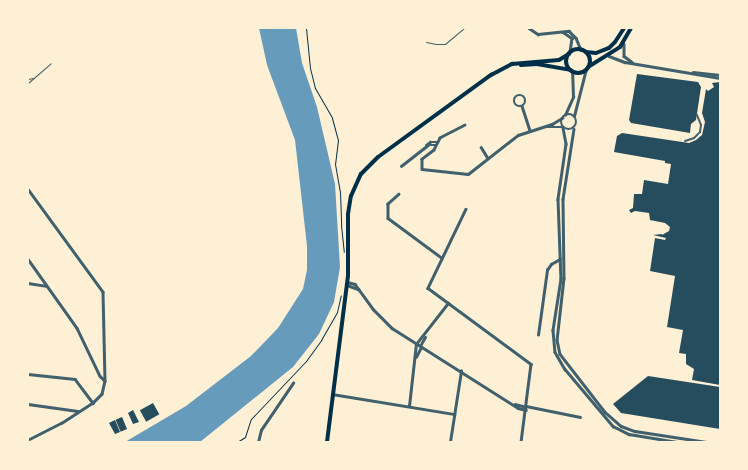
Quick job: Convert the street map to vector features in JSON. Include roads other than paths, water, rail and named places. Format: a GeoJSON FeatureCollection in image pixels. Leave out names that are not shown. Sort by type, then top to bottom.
{"type":"FeatureCollection","features":[{"type":"Feature","properties":{"kind":"main road"},"geometry":{"type":"LineString","coordinates":[[327,442],[347,284],[348,214],[351,196],[361,174],[378,157],[497,72],[519,62],[561,60],[570,53],[582,50],[596,53],[608,48],[615,42],[624,28]]}},
{"type":"Feature","properties":{"kind":"main road"},"geometry":{"type":"LineString","coordinates":[[497,72],[530,64],[581,72],[609,56],[624,40],[631,28]]}},
{"type":"Feature","properties":{"kind":"main road"},"geometry":{"type":"LineString","coordinates":[[582,50],[589,59],[587,69]]}},
{"type":"Feature","properties":{"kind":"main road"},"geometry":{"type":"LineString","coordinates":[[570,53],[566,62],[571,70]]}},
{"type":"Feature","properties":{"kind":"street"},"geometry":{"type":"LineString","coordinates":[[529,28],[538,34],[559,31],[572,33],[582,50]]}},
{"type":"Feature","properties":{"kind":"street"},"geometry":{"type":"LineString","coordinates":[[559,31],[572,38],[570,53]]}},
{"type":"Feature","properties":{"kind":"street"},"geometry":{"type":"LineString","coordinates":[[624,40],[624,56],[636,63]]}},
{"type":"Feature","properties":{"kind":"street"},"geometry":{"type":"LineString","coordinates":[[609,56],[636,63],[720,78]]}},
{"type":"Feature","properties":{"kind":"street"},"geometry":{"type":"LineString","coordinates":[[587,69],[574,116],[577,124],[574,129],[563,199],[562,258],[553,336],[555,352],[561,364],[613,426],[629,434],[678,442]]}},
{"type":"Feature","properties":{"kind":"street"},"geometry":{"type":"LineString","coordinates":[[571,70],[573,97],[570,109],[563,117],[566,147],[558,199],[564,285],[557,340],[560,354],[605,412],[621,426],[635,431],[706,442]]}},
{"type":"Feature","properties":{"kind":"street"},"geometry":{"type":"LineString","coordinates":[[689,73],[720,75]]}},
{"type":"Feature","properties":{"kind":"street"},"geometry":{"type":"LineString","coordinates":[[522,106],[515,103],[518,96],[525,98],[522,106],[530,130]]}},
{"type":"Feature","properties":{"kind":"street"},"geometry":{"type":"LineString","coordinates":[[465,124],[444,135],[437,143],[434,151],[422,159],[421,166],[423,170],[466,175],[518,135],[552,124],[569,114],[574,116]]}},
{"type":"Feature","properties":{"kind":"street"},"geometry":{"type":"LineString","coordinates":[[685,141],[694,138],[700,132],[701,125],[697,115]]}},
{"type":"Feature","properties":{"kind":"street"},"geometry":{"type":"LineString","coordinates":[[530,130],[574,129]]}},
{"type":"Feature","properties":{"kind":"street"},"geometry":{"type":"LineString","coordinates":[[401,166],[430,144],[437,143]]}},
{"type":"Feature","properties":{"kind":"street"},"geometry":{"type":"LineString","coordinates":[[481,147],[488,158]]}},
{"type":"Feature","properties":{"kind":"street"},"geometry":{"type":"LineString","coordinates":[[28,189],[103,292],[105,380],[102,394],[93,403],[62,424],[28,440]]}},
{"type":"Feature","properties":{"kind":"street"},"geometry":{"type":"LineString","coordinates":[[399,194],[388,204],[388,218],[442,258]]}},
{"type":"Feature","properties":{"kind":"street"},"geometry":{"type":"LineString","coordinates":[[466,209],[428,288],[532,366],[521,442]]}},
{"type":"Feature","properties":{"kind":"street"},"geometry":{"type":"LineString","coordinates":[[538,335],[547,270],[562,258]]}},
{"type":"Feature","properties":{"kind":"street"},"geometry":{"type":"LineString","coordinates":[[28,259],[77,328],[100,376],[105,380]]}},
{"type":"Feature","properties":{"kind":"street"},"geometry":{"type":"LineString","coordinates":[[28,283],[46,286]]}},
{"type":"Feature","properties":{"kind":"street"},"geometry":{"type":"LineString","coordinates":[[347,284],[359,290],[373,309],[389,325],[419,346],[514,404],[526,408],[580,417]]}},
{"type":"Feature","properties":{"kind":"street"},"geometry":{"type":"LineString","coordinates":[[409,406],[419,346],[448,304]]}},
{"type":"Feature","properties":{"kind":"street"},"geometry":{"type":"LineString","coordinates":[[416,358],[419,346]]}},
{"type":"Feature","properties":{"kind":"street"},"geometry":{"type":"LineString","coordinates":[[450,442],[461,371]]}},
{"type":"Feature","properties":{"kind":"street"},"geometry":{"type":"LineString","coordinates":[[28,374],[75,379],[93,403]]}},
{"type":"Feature","properties":{"kind":"street"},"geometry":{"type":"LineString","coordinates":[[258,442],[261,430],[293,383]]}},
{"type":"Feature","properties":{"kind":"street"},"geometry":{"type":"LineString","coordinates":[[332,394],[454,414]]}},
{"type":"Feature","properties":{"kind":"street"},"geometry":{"type":"LineString","coordinates":[[28,404],[79,411]]}},
{"type":"Feature","properties":{"kind":"lane"},"geometry":{"type":"LineString","coordinates":[[426,42],[445,44],[464,28]]}},
{"type":"Feature","properties":{"kind":"lane"},"geometry":{"type":"LineString","coordinates":[[28,83],[51,63]]}},
{"type":"Feature","properties":{"kind":"lane"},"geometry":{"type":"LineString","coordinates":[[28,79],[34,77]]}},
{"type":"Feature","properties":{"kind":"water"},"geometry":{"type":"Polygon","coordinates":[[[259,28],[296,28],[302,63],[317,107],[335,184],[340,267],[334,302],[319,334],[293,367],[200,442],[125,442],[186,406],[251,356],[278,328],[303,289],[307,270],[307,246],[295,140],[267,65],[259,28]]]}}]}
